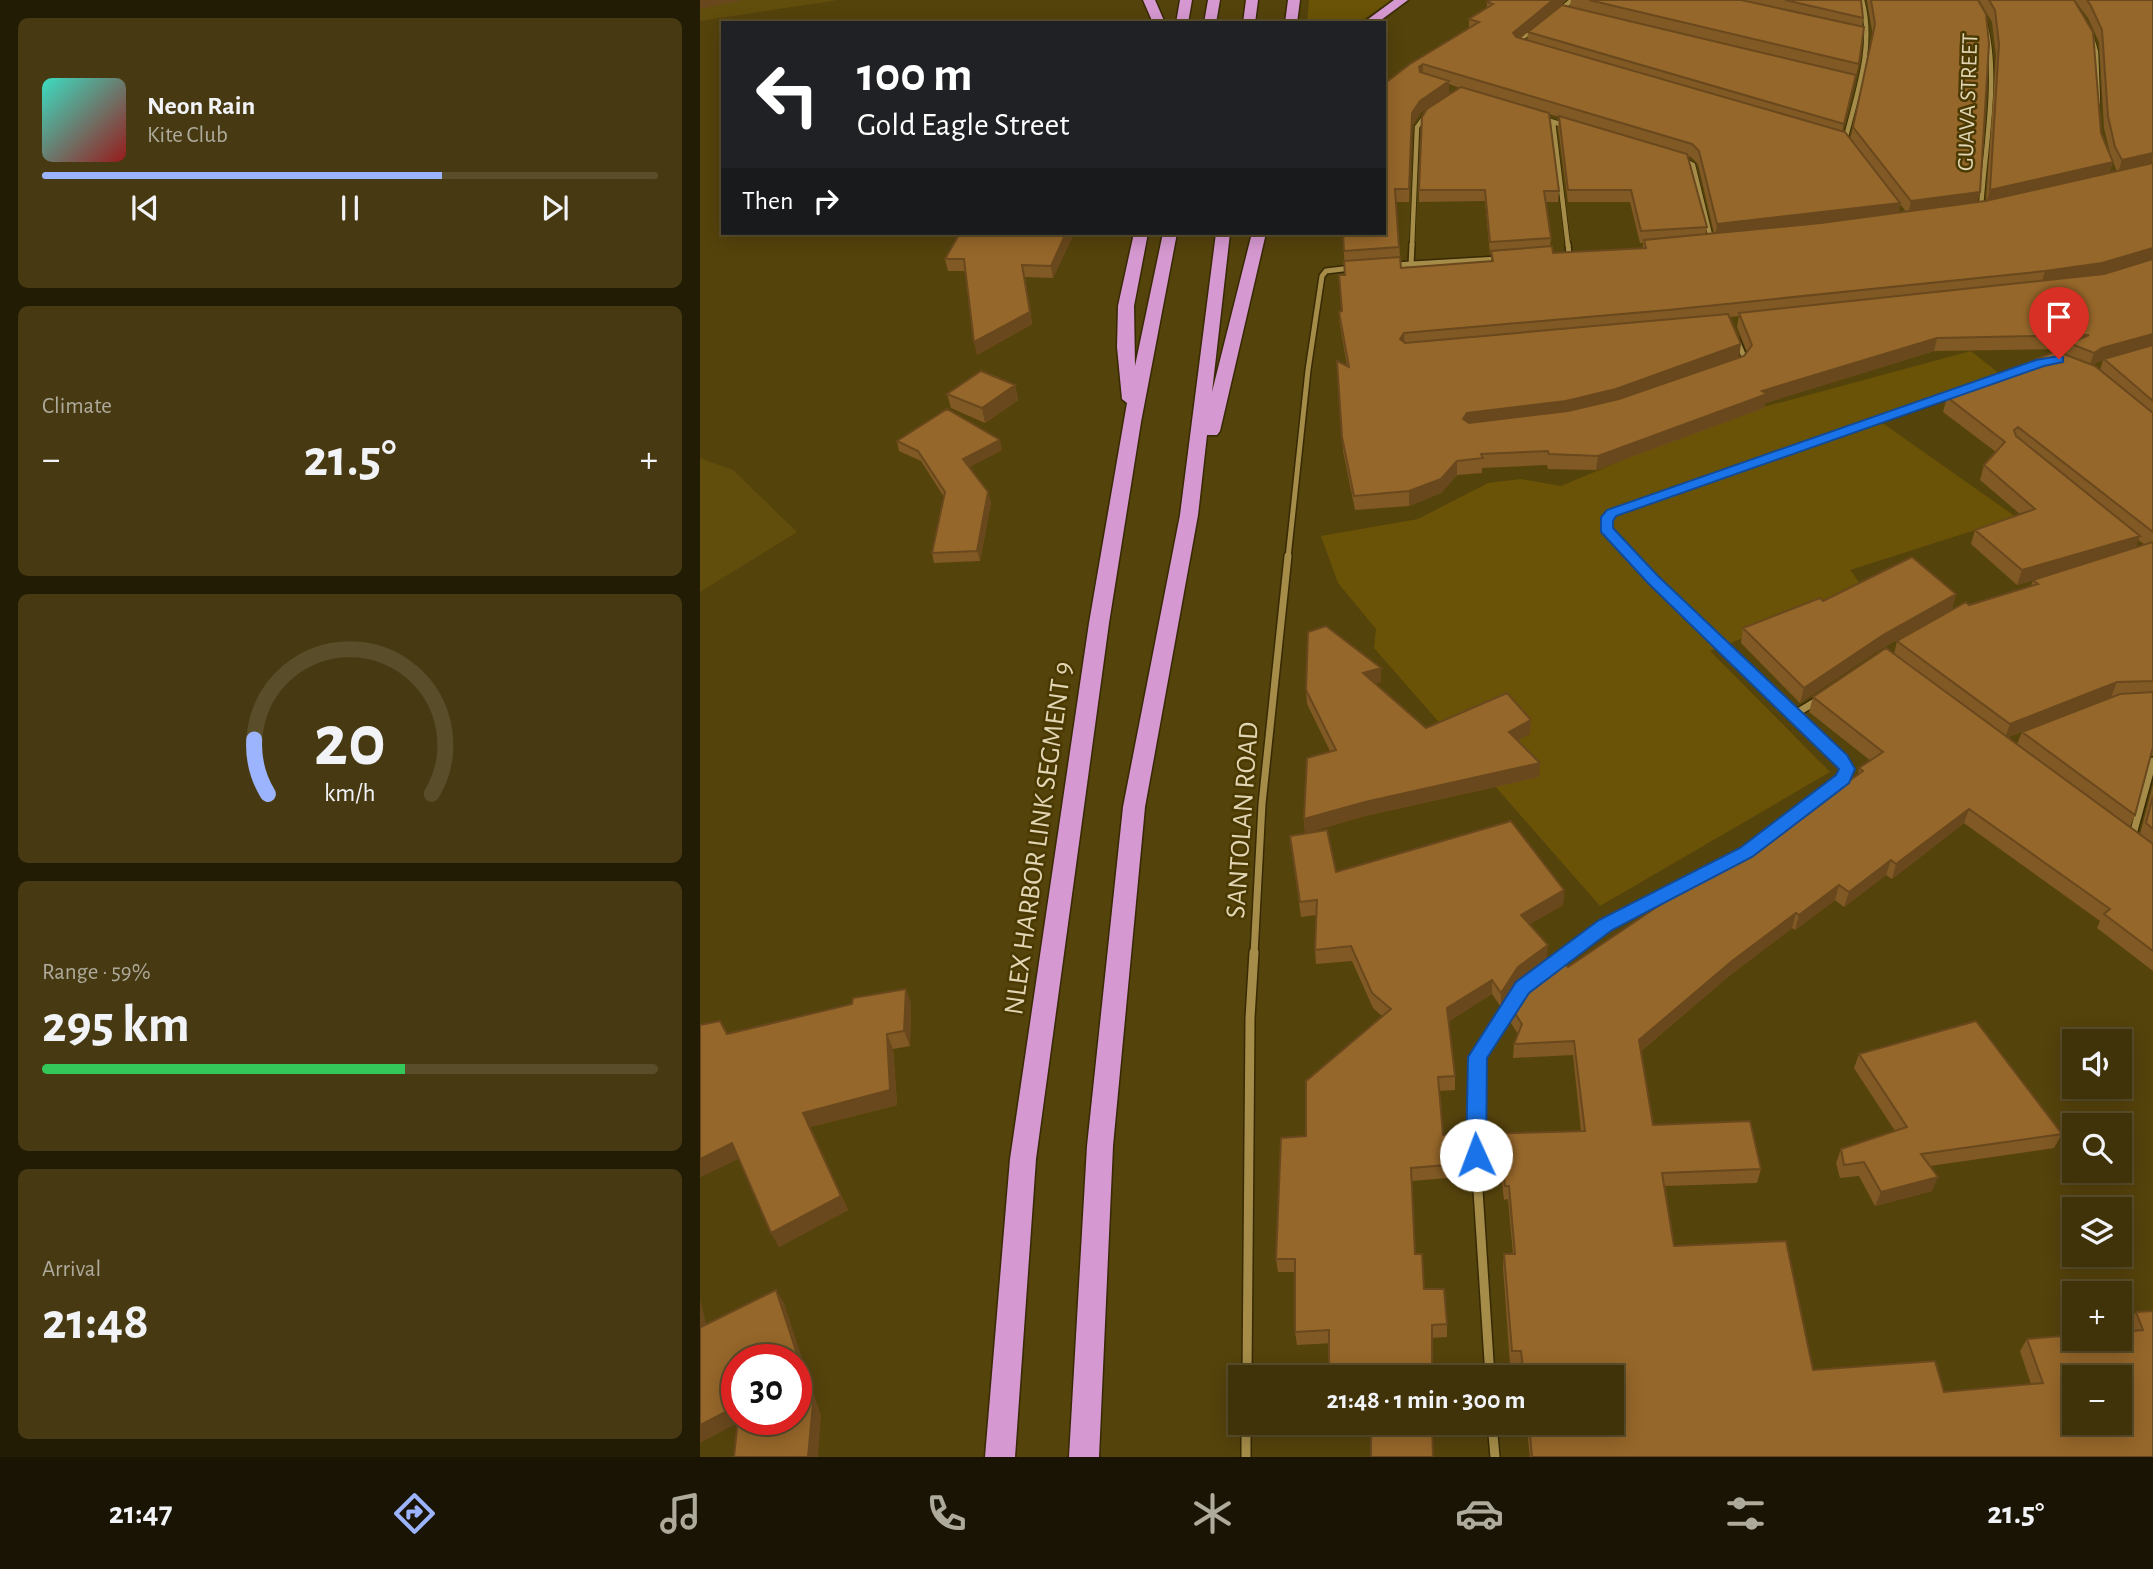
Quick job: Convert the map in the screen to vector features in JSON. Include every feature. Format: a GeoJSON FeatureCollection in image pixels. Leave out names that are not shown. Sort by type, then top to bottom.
{"type":"FeatureCollection","features":[{"type":"Feature","properties":{"kind":"highway"},"geometry":{"type":"LineString","coordinates":[[1149,0],[1158,21]]}},
{"type":"Feature","properties":{"kind":"highway"},"geometry":{"type":"LineString","coordinates":[[1182,21],[1186,0]]}},
{"type":"Feature","properties":{"kind":"highway"},"geometry":{"type":"LineString","coordinates":[[1210,21],[1214,0]]}},
{"type":"Feature","properties":{"kind":"highway"},"geometry":{"type":"LineString","coordinates":[[1249,21],[1252,0]]}},
{"type":"Feature","properties":{"kind":"highway"},"geometry":{"type":"LineString","coordinates":[[1292,21],[1294,0]]}},
{"type":"Feature","properties":{"kind":"highway"},"geometry":{"type":"LineString","coordinates":[[1372,21],[1402,0]]}},
{"type":"Feature","properties":{"kind":"highway"},"geometry":{"type":"LineString","coordinates":[[1132,422],[1125,347],[1126,306],[1141,235]]}},
{"type":"Feature","properties":{"kind":"highway","name":"NLEX HARBOR LINK SEGMENT 9"},"geometry":{"type":"LineString","coordinates":[[1000,1457],[1023,1159],[1099,623],[1132,422],[1170,235]]}},
{"type":"Feature","properties":{"kind":"highway"},"geometry":{"type":"LineString","coordinates":[[1189,514],[1223,235]]}},
{"type":"Feature","properties":{"kind":"highway"},"geometry":{"type":"LineString","coordinates":[[1084,1457],[1100,1146],[1133,807],[1189,514],[1259,235]]}},
{"type":"Feature","properties":{"kind":"street"},"geometry":{"type":"LineString","coordinates":[[1550,17],[1572,0]]}},
{"type":"Feature","properties":{"kind":"street"},"geometry":{"type":"LineString","coordinates":[[1845,141],[1868,36],[1869,17],[1862,0]]}},
{"type":"Feature","properties":{"kind":"street","name":"GUAVA STREET"},"geometry":{"type":"LineString","coordinates":[[1978,8],[1989,24],[1991,56],[1981,210]]}},
{"type":"Feature","properties":{"kind":"street"},"geometry":{"type":"LineString","coordinates":[[1560,10],[1573,13]]}},
{"type":"Feature","properties":{"kind":"street"},"geometry":{"type":"LineString","coordinates":[[1526,50],[1517,45],[1541,24]]}},
{"type":"Feature","properties":{"kind":"street"},"geometry":{"type":"LineString","coordinates":[[2088,26],[2096,52],[2098,108]]}},
{"type":"Feature","properties":{"kind":"street"},"geometry":{"type":"LineString","coordinates":[[1855,33],[1868,36]]}},
{"type":"Feature","properties":{"kind":"street"},"geometry":{"type":"LineString","coordinates":[[1411,265],[1417,127],[1432,111]]}},
{"type":"Feature","properties":{"kind":"street"},"geometry":{"type":"LineString","coordinates":[[1540,118],[1578,129]]}},
{"type":"Feature","properties":{"kind":"street"},"geometry":{"type":"LineString","coordinates":[[1553,122],[1569,254]]}},
{"type":"Feature","properties":{"kind":"street"},"geometry":{"type":"LineString","coordinates":[[1832,137],[1845,141],[1852,149]]}},
{"type":"Feature","properties":{"kind":"street"},"geometry":{"type":"LineString","coordinates":[[1680,158],[1693,165],[1712,244]]}},
{"type":"Feature","properties":{"kind":"street"},"geometry":{"type":"LineString","coordinates":[[1969,212],[1994,207]]}},
{"type":"Feature","properties":{"kind":"street"},"geometry":{"type":"LineString","coordinates":[[1699,245],[1726,243]]}},
{"type":"Feature","properties":{"kind":"street"},"geometry":{"type":"LineString","coordinates":[[1556,255],[1582,253]]}},
{"type":"Feature","properties":{"kind":"street"},"geometry":{"type":"LineString","coordinates":[[1386,266],[1503,258]]}},
{"type":"Feature","properties":{"kind":"street","name":"SANTOLAN ROAD"},"geometry":{"type":"LineString","coordinates":[[1247,1365],[1250,1018],[1262,804],[1308,370],[1322,276],[1326,271],[1361,267]]}},
{"type":"Feature","properties":{"kind":"street"},"geometry":{"type":"LineString","coordinates":[[1728,370],[1740,365],[1745,359],[1735,333]]}},
{"type":"Feature","properties":{"kind":"street"},"geometry":{"type":"LineString","coordinates":[[1543,972],[1632,909],[1746,853],[1843,779],[1847,769],[1842,759],[1653,579],[1606,529],[1606,520],[1611,513],[1975,387]]}},
{"type":"Feature","properties":{"kind":"street"},"geometry":{"type":"LineString","coordinates":[[1795,715],[1828,693]]}},
{"type":"Feature","properties":{"kind":"street"},"geometry":{"type":"LineString","coordinates":[[2132,840],[2153,761]]}},
{"type":"Feature","properties":{"kind":"street"},"geometry":{"type":"LineString","coordinates":[[2121,832],[2143,848]]}},
{"type":"Feature","properties":{"kind":"street"},"geometry":{"type":"LineString","coordinates":[[1489,1365],[1474,1128],[1477,1057],[1522,987]]}},
{"type":"Feature","properties":{"kind":"street"},"geometry":{"type":"LineString","coordinates":[[1246,1457],[1247,1435]]}},
{"type":"Feature","properties":{"kind":"street"},"geometry":{"type":"LineString","coordinates":[[1493,1435],[1495,1457]]}},
{"type":"Feature","properties":{"kind":"shaded area"},"geometry":{"type":"Polygon","coordinates":[[[700,0],[838,0],[700,21],[700,0]]]}},
{"type":"Feature","properties":{"kind":"shaded area"},"geometry":{"type":"Polygon","coordinates":[[[1309,0],[1391,0],[1361,21],[1307,21],[1309,0]]]}},
{"type":"Feature","properties":{"kind":"shaded area"},"geometry":{"type":"Polygon","coordinates":[[[1971,351],[2011,383],[1874,417],[2016,517],[1850,570],[1865,590],[1710,651],[1830,772],[1600,906],[1374,648],[1376,629],[1338,583],[1321,536],[1418,519],[1488,483],[1521,479],[1561,486],[1723,418],[1971,351]]]}},
{"type":"Feature","properties":{"kind":"shaded area"},"geometry":{"type":"Polygon","coordinates":[[[700,458],[733,470],[797,532],[700,592],[700,458]]]}},
{"type":"Feature","properties":{"kind":"building"},"geometry":{"type":"Polygon","coordinates":[[[1553,0],[1513,33],[1516,37],[1845,132],[1900,203],[1717,224],[1699,151],[1692,144],[1423,64],[1419,67],[1420,72],[1449,81],[1420,101],[1412,113],[1409,189],[1395,189],[1399,247],[1344,251],[1343,235],[1386,235],[1386,82],[1410,64],[1479,22],[1469,19],[1493,4],[1487,2],[1553,0]]]}},
{"type":"Feature","properties":{"kind":"building"},"geometry":{"type":"Polygon","coordinates":[[[1589,0],[1741,0],[1864,27],[1859,64],[1589,0]]]}},
{"type":"Feature","properties":{"kind":"building"},"geometry":{"type":"Polygon","coordinates":[[[1785,0],[1861,0],[1863,18],[1785,0]]]}},
{"type":"Feature","properties":{"kind":"building"},"geometry":{"type":"Polygon","coordinates":[[[1871,0],[1978,0],[1986,14],[1989,44],[1980,192],[1911,201],[1853,127],[1875,24],[1871,0]]]}},
{"type":"Feature","properties":{"kind":"building"},"geometry":{"type":"Polygon","coordinates":[[[1989,0],[2074,0],[2093,32],[2101,133],[2113,162],[1990,190],[1999,44],[1995,10],[1989,0]]]}},
{"type":"Feature","properties":{"kind":"building"},"geometry":{"type":"Polygon","coordinates":[[[2087,0],[2153,0],[2153,153],[2122,160],[2115,147],[2108,116],[2102,30],[2087,0]]]}},
{"type":"Feature","properties":{"kind":"building"},"geometry":{"type":"Polygon","coordinates":[[[1562,5],[1856,75],[1844,124],[1528,32],[1562,5]]]}},
{"type":"Feature","properties":{"kind":"building"},"geometry":{"type":"Polygon","coordinates":[[[1461,87],[1549,113],[1559,191],[1544,191],[1551,238],[1490,242],[1485,190],[1419,190],[1422,117],[1427,109],[1461,87]]]}},
{"type":"Feature","properties":{"kind":"building"},"geometry":{"type":"Polygon","coordinates":[[[1559,116],[1687,154],[1707,227],[1641,231],[1631,190],[1568,190],[1559,116]]]}},
{"type":"Feature","properties":{"kind":"building"},"geometry":{"type":"Polygon","coordinates":[[[2153,163],[2153,248],[2102,263],[1668,310],[1404,333],[1400,339],[1405,343],[1728,314],[1741,344],[1616,389],[1566,401],[1467,413],[1463,419],[1469,423],[1568,411],[1619,399],[1744,356],[1752,345],[1739,313],[2104,274],[2153,259],[2153,334],[2102,348],[2094,353],[2069,343],[2089,335],[1937,338],[1762,391],[1767,394],[1598,456],[1549,454],[1548,451],[1481,454],[1483,458],[1457,461],[1441,479],[1409,491],[1354,496],[1342,437],[1337,361],[1349,367],[1339,312],[1342,311],[1339,275],[1345,275],[1344,261],[1400,257],[1401,268],[1493,261],[1491,251],[1552,246],[1553,253],[1646,248],[1644,240],[1821,223],[1985,201],[2153,163]]]}},
{"type":"Feature","properties":{"kind":"building"},"geometry":{"type":"Polygon","coordinates":[[[959,235],[1065,235],[1051,266],[1022,265],[1030,312],[974,342],[964,259],[945,259],[959,235]]]}},
{"type":"Feature","properties":{"kind":"building"},"geometry":{"type":"Polygon","coordinates":[[[2153,345],[2153,401],[2104,359],[2153,345]]]}},
{"type":"Feature","properties":{"kind":"building"},"geometry":{"type":"Polygon","coordinates":[[[2056,351],[2095,366],[2153,413],[2153,532],[2018,427],[2014,430],[2016,436],[2140,536],[2022,570],[1975,530],[2035,509],[1984,465],[2005,442],[1947,397],[2056,351]]]}},
{"type":"Feature","properties":{"kind":"building"},"geometry":{"type":"Polygon","coordinates":[[[981,371],[1015,385],[982,408],[947,394],[981,371]]]}},
{"type":"Feature","properties":{"kind":"building"},"geometry":{"type":"Polygon","coordinates":[[[947,409],[1000,440],[963,459],[988,492],[977,551],[932,553],[945,492],[918,451],[897,441],[947,409]]]}},
{"type":"Feature","properties":{"kind":"building"},"geometry":{"type":"Polygon","coordinates":[[[2153,542],[2153,681],[2117,682],[2010,724],[1897,641],[1966,602],[1969,605],[2038,584],[2033,580],[2153,542]]]}},
{"type":"Feature","properties":{"kind":"building"},"geometry":{"type":"Polygon","coordinates":[[[1912,557],[1956,594],[1883,635],[1804,688],[1743,628],[1820,598],[1823,601],[1912,557]]]}},
{"type":"Feature","properties":{"kind":"building"},"geometry":{"type":"Polygon","coordinates":[[[1326,626],[1381,668],[1363,673],[1426,728],[1507,693],[1531,720],[1509,732],[1540,763],[1365,802],[1304,819],[1307,758],[1336,750],[1306,690],[1308,632],[1326,626]]]}},
{"type":"Feature","properties":{"kind":"building"},"geometry":{"type":"Polygon","coordinates":[[[1886,648],[2153,844],[2153,951],[2104,914],[2110,909],[1969,809],[1896,864],[1891,860],[1849,892],[1839,885],[1732,961],[1639,1040],[1653,1125],[1750,1121],[1761,1169],[1662,1173],[1674,1246],[1786,1241],[1813,1370],[1935,1361],[1944,1392],[2043,1383],[2027,1339],[2062,1336],[2062,1351],[2132,1351],[2132,1331],[2143,1330],[2136,1312],[2153,1311],[2153,1457],[1532,1457],[1530,1435],[1624,1435],[1624,1365],[1523,1365],[1521,1351],[1512,1351],[1504,1254],[1515,1254],[1509,1186],[1505,1186],[1502,1160],[1485,1162],[1483,1134],[1585,1131],[1574,1041],[1514,1044],[1522,1024],[1510,1006],[1528,977],[1557,955],[1568,967],[1725,861],[1730,865],[1863,771],[1859,768],[1883,752],[1813,697],[1886,648]]]}},
{"type":"Feature","properties":{"kind":"building"},"geometry":{"type":"Polygon","coordinates":[[[2153,692],[2153,747],[2135,815],[2022,732],[2120,694],[2153,692]]]}},
{"type":"Feature","properties":{"kind":"building"},"geometry":{"type":"Polygon","coordinates":[[[2153,796],[2153,829],[2146,823],[2153,796]]]}},
{"type":"Feature","properties":{"kind":"building"},"geometry":{"type":"Polygon","coordinates":[[[1511,821],[1564,890],[1521,915],[1548,945],[1518,967],[1501,993],[1492,980],[1447,1008],[1455,1076],[1438,1077],[1443,1135],[1469,1134],[1471,1163],[1411,1168],[1415,1254],[1422,1254],[1424,1289],[1444,1289],[1447,1324],[1432,1325],[1432,1365],[1329,1365],[1329,1330],[1295,1332],[1295,1259],[1276,1259],[1281,1138],[1306,1136],[1306,1081],[1391,1009],[1372,993],[1351,946],[1315,950],[1317,900],[1300,902],[1290,836],[1327,830],[1336,872],[1511,821]]]}},
{"type":"Feature","properties":{"kind":"building"},"geometry":{"type":"Polygon","coordinates":[[[906,989],[904,1031],[887,1034],[890,1090],[803,1113],[841,1196],[771,1233],[732,1143],[700,1159],[700,1025],[720,1021],[727,1034],[852,1004],[853,998],[906,989]]]}},
{"type":"Feature","properties":{"kind":"building"},"geometry":{"type":"Polygon","coordinates":[[[1976,1021],[2062,1134],[1921,1154],[1938,1177],[1881,1192],[1864,1162],[1844,1165],[1841,1149],[1907,1127],[1859,1054],[1976,1021]]]}},
{"type":"Feature","properties":{"kind":"building"},"geometry":{"type":"Polygon","coordinates":[[[776,1290],[794,1344],[721,1344],[721,1414],[700,1425],[700,1322],[701,1327],[776,1290]]]}},
{"type":"Feature","properties":{"kind":"building"},"geometry":{"type":"Polygon","coordinates":[[[736,1435],[810,1435],[808,1457],[734,1457],[736,1435]]]}},
{"type":"Feature","properties":{"kind":"building"},"geometry":{"type":"Polygon","coordinates":[[[1371,1435],[1432,1435],[1433,1457],[1371,1457],[1371,1435]]]}},
{"type":"Feature","properties":{"kind":"route"},"geometry":{"type":"LineString","coordinates":[[1476,1155],[1474,1128],[1477,1057],[1522,987],[1605,925],[1746,853],[1843,779],[1847,769],[1842,759],[1653,579],[1615,539],[1606,529],[1606,520],[1611,513],[2059,359]]}}]}
